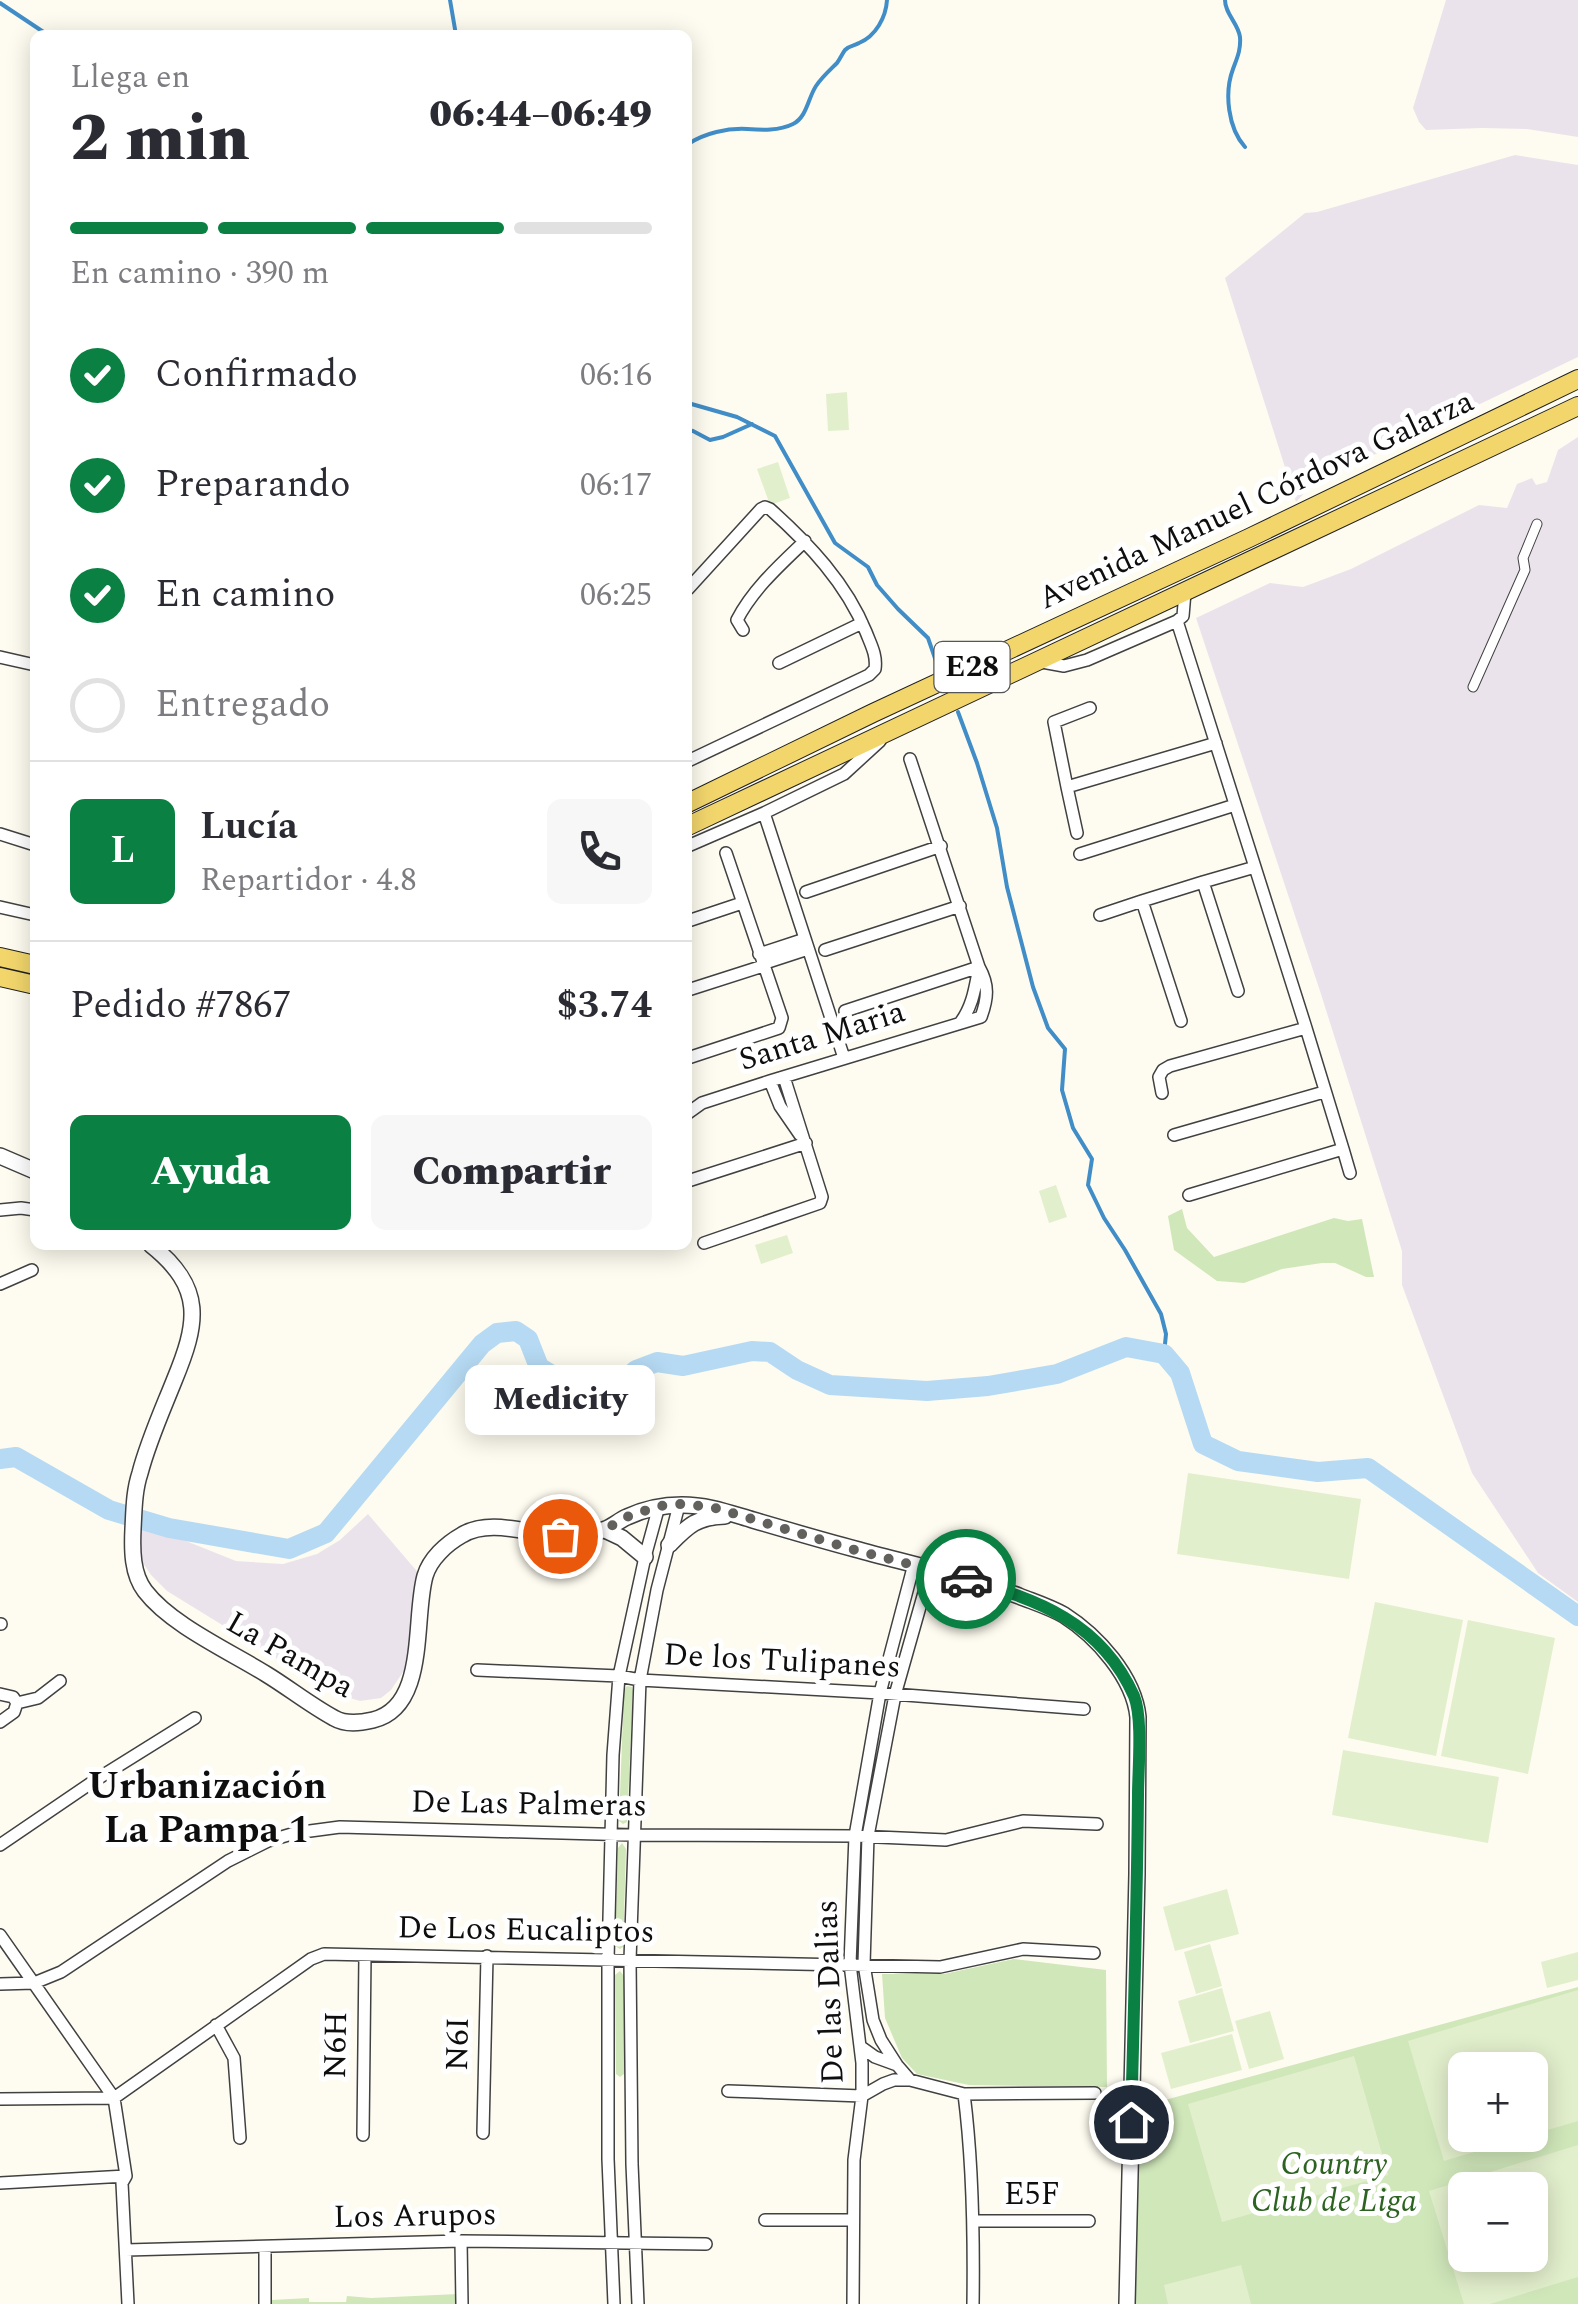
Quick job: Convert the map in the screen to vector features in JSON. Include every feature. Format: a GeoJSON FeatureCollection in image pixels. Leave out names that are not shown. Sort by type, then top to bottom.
{"type":"FeatureCollection","features":[{"type":"Feature","properties":{"kind":"main road","name":"Avenida Manuel Córdova Galarza"},"geometry":{"type":"LineString","coordinates":[[692,801],[1578,379]]}},
{"type":"Feature","properties":{"kind":"main road"},"geometry":{"type":"LineString","coordinates":[[1553,418],[1558,390]]}},
{"type":"Feature","properties":{"kind":"main road","name":"Avenida Manuel Córdova Galarza"},"geometry":{"type":"LineString","coordinates":[[692,824],[1578,406]]}},
{"type":"Feature","properties":{"kind":"main road"},"geometry":{"type":"LineString","coordinates":[[0,958],[30,964]]}},
{"type":"Feature","properties":{"kind":"main road"},"geometry":{"type":"LineString","coordinates":[[0,977],[30,984]]}},
{"type":"Feature","properties":{"kind":"street"},"geometry":{"type":"LineString","coordinates":[[692,585],[765,507],[805,541],[854,604],[876,658],[875,669],[869,676],[692,759]]}},
{"type":"Feature","properties":{"kind":"street"},"geometry":{"type":"LineString","coordinates":[[1472,687],[1525,570],[1523,558],[1538,524]]}},
{"type":"Feature","properties":{"kind":"street"},"geometry":{"type":"LineString","coordinates":[[743,630],[737,620],[742,610],[778,566],[805,541]]}},
{"type":"Feature","properties":{"kind":"street"},"geometry":{"type":"LineString","coordinates":[[1038,661],[1064,666],[1087,660],[1177,621],[1184,616],[1185,592]]}},
{"type":"Feature","properties":{"kind":"street"},"geometry":{"type":"LineString","coordinates":[[1177,621],[1350,1173]]}},
{"type":"Feature","properties":{"kind":"street"},"geometry":{"type":"LineString","coordinates":[[779,663],[862,623]]}},
{"type":"Feature","properties":{"kind":"street"},"geometry":{"type":"LineString","coordinates":[[0,658],[30,665]]}},
{"type":"Feature","properties":{"kind":"street"},"geometry":{"type":"LineString","coordinates":[[1077,833],[1054,722],[1090,708]]}},
{"type":"Feature","properties":{"kind":"street","name":"Avenida Manuel Córdova Galarza"},"geometry":{"type":"LineString","coordinates":[[692,844],[844,774],[896,726]]}},
{"type":"Feature","properties":{"kind":"street"},"geometry":{"type":"LineString","coordinates":[[1067,787],[1216,742]]}},
{"type":"Feature","properties":{"kind":"street","name":"Santa Maria"},"geometry":{"type":"LineString","coordinates":[[692,1110],[702,1103],[784,1076],[982,1017],[988,989],[910,759]]}},
{"type":"Feature","properties":{"kind":"street"},"geometry":{"type":"LineString","coordinates":[[1080,854],[1235,805]]}},
{"type":"Feature","properties":{"kind":"street"},"geometry":{"type":"LineString","coordinates":[[764,813],[844,1058]]}},
{"type":"Feature","properties":{"kind":"street"},"geometry":{"type":"LineString","coordinates":[[0,834],[30,844]]}},
{"type":"Feature","properties":{"kind":"street"},"geometry":{"type":"LineString","coordinates":[[806,892],[941,846]]}},
{"type":"Feature","properties":{"kind":"street"},"geometry":{"type":"LineString","coordinates":[[692,1057],[779,1028],[782,1018],[726,854]]}},
{"type":"Feature","properties":{"kind":"street"},"geometry":{"type":"LineString","coordinates":[[1100,916],[1255,866]]}},
{"type":"Feature","properties":{"kind":"street"},"geometry":{"type":"LineString","coordinates":[[1203,882],[1238,991]]}},
{"type":"Feature","properties":{"kind":"street"},"geometry":{"type":"LineString","coordinates":[[1142,901],[1181,1021]]}},
{"type":"Feature","properties":{"kind":"street"},"geometry":{"type":"LineString","coordinates":[[692,920],[742,903]]}},
{"type":"Feature","properties":{"kind":"street"},"geometry":{"type":"LineString","coordinates":[[825,950],[960,906]]}},
{"type":"Feature","properties":{"kind":"street"},"geometry":{"type":"LineString","coordinates":[[0,907],[30,914]]}},
{"type":"Feature","properties":{"kind":"street"},"geometry":{"type":"LineString","coordinates":[[692,988],[807,944]]}},
{"type":"Feature","properties":{"kind":"street"},"geometry":{"type":"LineString","coordinates":[[845,1010],[979,967],[975,992],[960,1023]]}},
{"type":"Feature","properties":{"kind":"street"},"geometry":{"type":"LineString","coordinates":[[1162,1092],[1159,1076],[1170,1066],[1306,1028]]}},
{"type":"Feature","properties":{"kind":"street"},"geometry":{"type":"LineString","coordinates":[[704,1243],[820,1203],[822,1197],[784,1076]]}},
{"type":"Feature","properties":{"kind":"street"},"geometry":{"type":"LineString","coordinates":[[770,1081],[780,1106],[806,1143]]}},
{"type":"Feature","properties":{"kind":"street"},"geometry":{"type":"LineString","coordinates":[[1174,1135],[1324,1092]]}},
{"type":"Feature","properties":{"kind":"street","name":"Santa Maria"},"geometry":{"type":"LineString","coordinates":[[692,1102],[702,1103]]}},
{"type":"Feature","properties":{"kind":"street"},"geometry":{"type":"LineString","coordinates":[[692,1180],[806,1143]]}},
{"type":"Feature","properties":{"kind":"street"},"geometry":{"type":"LineString","coordinates":[[1188,1196],[1342,1149]]}},
{"type":"Feature","properties":{"kind":"street"},"geometry":{"type":"LineString","coordinates":[[0,1156],[30,1170]]}},
{"type":"Feature","properties":{"kind":"street"},"geometry":{"type":"LineString","coordinates":[[0,1210],[30,1209]]}},
{"type":"Feature","properties":{"kind":"street","name":"La Pampa"},"geometry":{"type":"LineString","coordinates":[[157,1250],[182,1276],[191,1298],[193,1324],[139,1474],[132,1539],[137,1578],[147,1594],[185,1626],[339,1721],[361,1723],[383,1718],[400,1703],[409,1688],[426,1574],[436,1556],[466,1532],[503,1528],[560,1536],[604,1530],[659,1506],[712,1507],[996,1587],[1064,1615],[1088,1634],[1114,1663],[1136,1702],[1137,1874],[1127,2304]]}},
{"type":"Feature","properties":{"kind":"street"},"geometry":{"type":"LineString","coordinates":[[0,1284],[32,1270]]}},
{"type":"Feature","properties":{"kind":"street"},"geometry":{"type":"LineString","coordinates":[[638,2304],[630,1960],[640,1680],[679,1504]]}},
{"type":"Feature","properties":{"kind":"street"},"geometry":{"type":"LineString","coordinates":[[614,2304],[608,2160],[613,1755],[620,1676],[659,1506]]}},
{"type":"Feature","properties":{"kind":"street"},"geometry":{"type":"LineString","coordinates":[[669,1546],[694,1522],[736,1515]]}},
{"type":"Feature","properties":{"kind":"street"},"geometry":{"type":"LineString","coordinates":[[604,1530],[622,1538],[645,1557]]}},
{"type":"Feature","properties":{"kind":"street","name":"De las Dalias"},"geometry":{"type":"LineString","coordinates":[[853,2304],[854,2160],[862,2096],[861,2047],[850,1964],[861,1836],[880,1693],[914,1564]]}},
{"type":"Feature","properties":{"kind":"street","name":"De las Dalias"},"geometry":{"type":"LineString","coordinates":[[910,2080],[881,2040],[874,2020],[864,1964],[861,1836],[931,1568]]}},
{"type":"Feature","properties":{"kind":"street","name":"De los Tulipanes"},"geometry":{"type":"LineString","coordinates":[[477,1670],[620,1676],[1084,1709]]}},
{"type":"Feature","properties":{"kind":"street"},"geometry":{"type":"LineString","coordinates":[[17,1703],[38,1698],[60,1682]]}},
{"type":"Feature","properties":{"kind":"street"},"geometry":{"type":"LineString","coordinates":[[0,1694],[13,1697],[17,1703]]}},
{"type":"Feature","properties":{"kind":"street"},"geometry":{"type":"LineString","coordinates":[[0,1722],[14,1712],[17,1703]]}},
{"type":"Feature","properties":{"kind":"street"},"geometry":{"type":"LineString","coordinates":[[0,1844],[194,1718]]}},
{"type":"Feature","properties":{"kind":"street","name":"De Las Palmeras"},"geometry":{"type":"LineString","coordinates":[[0,1984],[34,1983],[61,1972],[228,1861],[268,1841],[295,1833],[340,1827],[946,1840],[1023,1820],[1096,1824]]}},
{"type":"Feature","properties":{"kind":"street"},"geometry":{"type":"LineString","coordinates":[[0,1935],[114,2098],[126,2176],[122,2184],[128,2304]]}},
{"type":"Feature","properties":{"kind":"street","name":"De Los Eucaliptos"},"geometry":{"type":"LineString","coordinates":[[114,2098],[311,1959],[324,1954],[940,1967],[1024,1949],[1094,1953]]}},
{"type":"Feature","properties":{"kind":"street","name":"N6H"},"geometry":{"type":"LineString","coordinates":[[363,2135],[365,1954]]}},
{"type":"Feature","properties":{"kind":"street","name":"N6I"},"geometry":{"type":"LineString","coordinates":[[483,2133],[487,1956]]}},
{"type":"Feature","properties":{"kind":"street"},"geometry":{"type":"LineString","coordinates":[[216,2025],[234,2058],[240,2138]]}},
{"type":"Feature","properties":{"kind":"street"},"geometry":{"type":"LineString","coordinates":[[861,2047],[896,2065]]}},
{"type":"Feature","properties":{"kind":"street"},"geometry":{"type":"LineString","coordinates":[[728,2091],[862,2096],[894,2080],[910,2080],[964,2094],[1095,2094]]}},
{"type":"Feature","properties":{"kind":"street"},"geometry":{"type":"LineString","coordinates":[[608,2087],[632,2087]]}},
{"type":"Feature","properties":{"kind":"street"},"geometry":{"type":"LineString","coordinates":[[964,2094],[974,2221],[973,2304]]}},
{"type":"Feature","properties":{"kind":"street"},"geometry":{"type":"LineString","coordinates":[[0,2099],[114,2098]]}},
{"type":"Feature","properties":{"kind":"street"},"geometry":{"type":"LineString","coordinates":[[608,2160],[632,2158]]}},
{"type":"Feature","properties":{"kind":"street"},"geometry":{"type":"LineString","coordinates":[[0,2182],[126,2176]]}},
{"type":"Feature","properties":{"kind":"street"},"geometry":{"type":"LineString","coordinates":[[765,2220],[854,2220]]}},
{"type":"Feature","properties":{"kind":"street","name":"E5F"},"geometry":{"type":"LineString","coordinates":[[974,2221],[1089,2221]]}},
{"type":"Feature","properties":{"kind":"street"},"geometry":{"type":"LineString","coordinates":[[461,2241],[462,2304]]}},
{"type":"Feature","properties":{"kind":"street","name":"Los Arupos"},"geometry":{"type":"LineString","coordinates":[[126,2250],[461,2241],[706,2244]]}},
{"type":"Feature","properties":{"kind":"street"},"geometry":{"type":"LineString","coordinates":[[264,2246],[266,2304]]}},
{"type":"Feature","properties":{"kind":"shaded area"},"geometry":{"type":"Polygon","coordinates":[[[1446,0],[1578,0],[1578,137],[1527,129],[1426,130],[1413,108],[1446,0]]]}},
{"type":"Feature","properties":{"kind":"shaded area"},"geometry":{"type":"Polygon","coordinates":[[[1515,155],[1578,165],[1578,357],[1313,484],[1296,502],[1225,278],[1305,213],[1515,155]]]}},
{"type":"Feature","properties":{"kind":"shaded area"},"geometry":{"type":"Polygon","coordinates":[[[1578,437],[1578,1602],[1538,1573],[1472,1473],[1402,1285],[1402,1251],[1196,618],[1270,583],[1303,587],[1351,569],[1479,505],[1507,508],[1517,484],[1532,478],[1536,485],[1547,482],[1558,450],[1578,437]]]}},
{"type":"Feature","properties":{"kind":"shaded area"},"geometry":{"type":"Polygon","coordinates":[[[368,1514],[421,1576],[410,1657],[403,1672],[381,1698],[360,1701],[333,1693],[167,1591],[141,1560],[137,1545],[142,1530],[186,1541],[236,1561],[283,1564],[317,1554],[340,1540],[368,1514]]]}},
{"type":"Feature","properties":{"kind":"green space"},"geometry":{"type":"Polygon","coordinates":[[[847,392],[849,430],[828,431],[826,394],[847,392]]]}},
{"type":"Feature","properties":{"kind":"green space"},"geometry":{"type":"Polygon","coordinates":[[[778,462],[790,498],[770,505],[757,469],[778,462]]]}},
{"type":"Feature","properties":{"kind":"green space"},"geometry":{"type":"Polygon","coordinates":[[[1056,1185],[1067,1217],[1049,1223],[1039,1191],[1056,1185]]]}},
{"type":"Feature","properties":{"kind":"green space"},"geometry":{"type":"Polygon","coordinates":[[[1182,1209],[1187,1228],[1214,1257],[1334,1218],[1362,1219],[1374,1277],[1335,1263],[1322,1263],[1282,1269],[1244,1283],[1217,1281],[1174,1250],[1168,1216],[1182,1209]]]}},
{"type":"Feature","properties":{"kind":"green space"},"geometry":{"type":"Polygon","coordinates":[[[787,1235],[793,1253],[761,1264],[755,1245],[787,1235]]]}},
{"type":"Feature","properties":{"kind":"green space"},"geometry":{"type":"Polygon","coordinates":[[[1188,1473],[1361,1499],[1349,1579],[1177,1554],[1188,1473]]]}},
{"type":"Feature","properties":{"kind":"green space"},"geometry":{"type":"Polygon","coordinates":[[[1375,1602],[1463,1620],[1436,1756],[1348,1738],[1375,1602]]]}},
{"type":"Feature","properties":{"kind":"green space"},"geometry":{"type":"Polygon","coordinates":[[[1468,1620],[1555,1638],[1528,1774],[1441,1756],[1468,1620]]]}},
{"type":"Feature","properties":{"kind":"green space"},"geometry":{"type":"Polygon","coordinates":[[[627,1686],[633,1690],[627,1822],[623,1824],[619,1821],[627,1686]]]}},
{"type":"Feature","properties":{"kind":"green space"},"geometry":{"type":"Polygon","coordinates":[[[1343,1750],[1499,1777],[1488,1843],[1332,1815],[1343,1750]]]}},
{"type":"Feature","properties":{"kind":"green space"},"geometry":{"type":"Polygon","coordinates":[[[622,1843],[626,1849],[620,1949],[615,1946],[618,1848],[622,1843]]]}},
{"type":"Feature","properties":{"kind":"green space"},"geometry":{"type":"Polygon","coordinates":[[[1227,1889],[1239,1934],[1175,1951],[1163,1907],[1227,1889]]]}},
{"type":"Feature","properties":{"kind":"green space"},"geometry":{"type":"Polygon","coordinates":[[[1210,1944],[1222,1986],[1196,1994],[1184,1952],[1210,1944]]]}},
{"type":"Feature","properties":{"kind":"green space"},"geometry":{"type":"Polygon","coordinates":[[[1578,1952],[1578,1980],[1547,1988],[1541,1962],[1578,1952]]]}},
{"type":"Feature","properties":{"kind":"green space"},"geometry":{"type":"Polygon","coordinates":[[[1014,1959],[1106,1970],[1107,2087],[969,2085],[917,2074],[902,2058],[885,2018],[882,1974],[944,1974],[1014,1959]]]}},
{"type":"Feature","properties":{"kind":"green space"},"geometry":{"type":"Polygon","coordinates":[[[620,1971],[624,1976],[624,2074],[620,2077],[616,2074],[615,1975],[620,1971]]]}},
{"type":"Feature","properties":{"kind":"green space","name":"Country Club de Liga"},"geometry":{"type":"Polygon","coordinates":[[[1578,1987],[1578,2304],[1135,2304],[1137,2145],[1151,2130],[1154,2103],[1578,1987]]]}},
{"type":"Feature","properties":{"kind":"green space"},"geometry":{"type":"Polygon","coordinates":[[[1222,1988],[1234,2031],[1190,2043],[1178,2001],[1222,1988]]]}},
{"type":"Feature","properties":{"kind":"green space"},"geometry":{"type":"Polygon","coordinates":[[[1578,1990],[1578,2121],[1548,2130],[1548,2052],[1448,2052],[1448,2152],[1474,2152],[1444,2161],[1408,2041],[1578,1990]]]}},
{"type":"Feature","properties":{"kind":"green space"},"geometry":{"type":"Polygon","coordinates":[[[1270,2011],[1284,2059],[1249,2069],[1235,2021],[1270,2011]]]}},
{"type":"Feature","properties":{"kind":"green space"},"geometry":{"type":"Polygon","coordinates":[[[1232,2034],[1242,2070],[1171,2089],[1161,2053],[1232,2034]]]}},
{"type":"Feature","properties":{"kind":"green space"},"geometry":{"type":"Polygon","coordinates":[[[1354,2056],[1388,2175],[1222,2222],[1188,2104],[1354,2056]]]}},
{"type":"Feature","properties":{"kind":"green space"},"geometry":{"type":"Polygon","coordinates":[[[1578,2145],[1578,2277],[1490,2304],[1464,2304],[1454,2272],[1548,2272],[1548,2172],[1491,2172],[1578,2145]]]}},
{"type":"Feature","properties":{"kind":"green space"},"geometry":{"type":"Polygon","coordinates":[[[1448,2185],[1448,2252],[1429,2191],[1448,2185]]]}},
{"type":"Feature","properties":{"kind":"green space"},"geometry":{"type":"Polygon","coordinates":[[[1241,2265],[1251,2304],[1168,2304],[1164,2285],[1241,2265]]]}},
{"type":"Feature","properties":{"kind":"green space"},"geometry":{"type":"Polygon","coordinates":[[[458,2294],[458,2304],[271,2304],[271,2300],[309,2298],[309,2302],[346,2302],[347,2296],[458,2294]]]}},
{"type":"Feature","properties":{"kind":"waterway"},"geometry":{"type":"LineString","coordinates":[[450,0],[455,30]]}},
{"type":"Feature","properties":{"kind":"waterway"},"geometry":{"type":"LineString","coordinates":[[692,142],[716,132],[776,129],[798,121],[816,86],[845,50],[875,31],[887,0]]}},
{"type":"Feature","properties":{"kind":"waterway"},"geometry":{"type":"LineString","coordinates":[[1225,0],[1240,37],[1230,78],[1229,110],[1245,147]]}},
{"type":"Feature","properties":{"kind":"waterway"},"geometry":{"type":"LineString","coordinates":[[0,3],[40,30]]}},
{"type":"Feature","properties":{"kind":"waterway"},"geometry":{"type":"LineString","coordinates":[[692,404],[737,417],[775,436],[835,543],[868,567],[877,585],[928,638],[937,664]]}},
{"type":"Feature","properties":{"kind":"waterway"},"geometry":{"type":"LineString","coordinates":[[692,431],[710,440],[752,424]]}},
{"type":"Feature","properties":{"kind":"waterway"},"geometry":{"type":"LineString","coordinates":[[958,712],[997,828],[1007,887],[1033,987],[1048,1028],[1065,1049],[1062,1090],[1073,1128],[1092,1159],[1088,1185],[1161,1314],[1166,1334],[1164,1354]]}},
{"type":"Feature","properties":{"kind":"waterway"},"geometry":{"type":"LineString","coordinates":[[0,1459],[16,1457],[109,1510],[169,1528],[289,1549],[326,1533],[482,1344],[497,1333],[516,1331],[528,1339],[539,1367],[576,1390],[617,1388],[636,1370],[657,1362],[683,1366],[752,1351],[770,1352],[830,1385],[927,1391],[1057,1374],[1126,1347],[1164,1354],[1180,1373],[1203,1444],[1238,1461],[1318,1472],[1368,1468],[1578,1616]]}},
{"type":"Feature","properties":{"kind":"way so far"},"geometry":{"type":"LineString","coordinates":[[560,1536],[604,1530],[659,1506],[696,1505],[966,1579]]}},
{"type":"Feature","properties":{"kind":"place","name":"Medicity"},"geometry":{"type":"Point","coordinates":[560,1536]}},
{"type":"Feature","properties":{"kind":"district","name":"Urbanización La Pampa 1"},"geometry":{"type":"Point","coordinates":[207,1809]}},
{"type":"Feature","properties":{"kind":"route"},"geometry":{"type":"LineString","coordinates":[[966,1579],[1055,1610],[1076,1624],[1122,1673],[1136,1702],[1137,1874],[1131,2122]]}}]}
